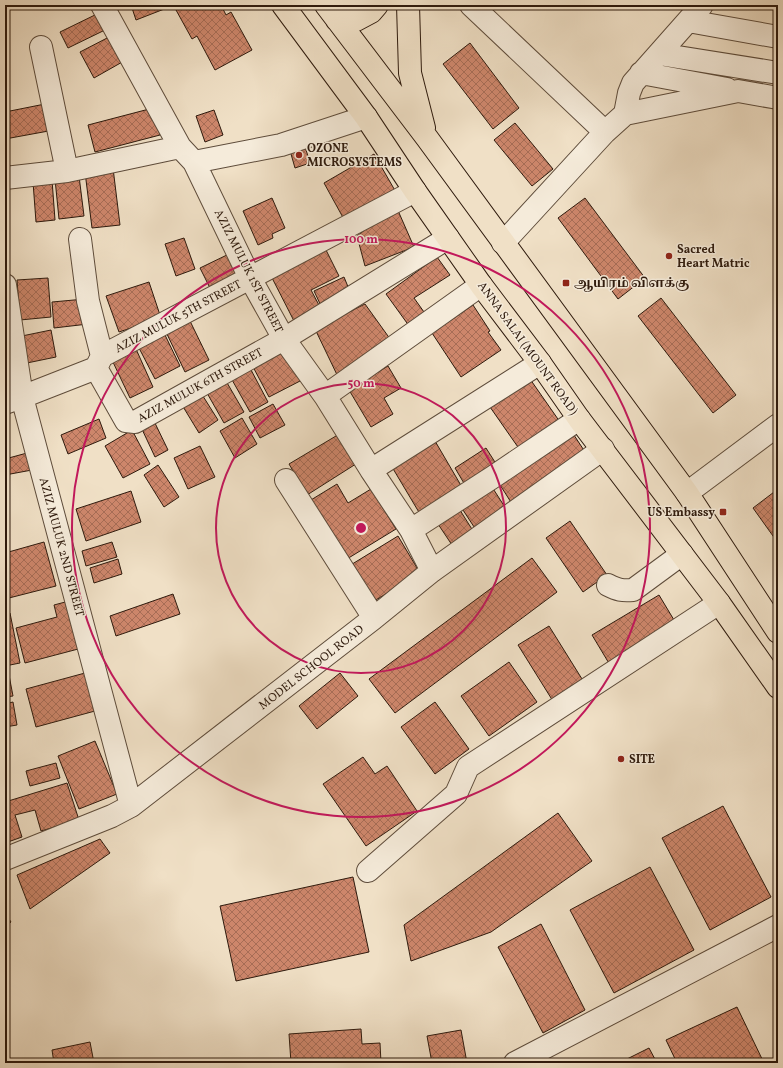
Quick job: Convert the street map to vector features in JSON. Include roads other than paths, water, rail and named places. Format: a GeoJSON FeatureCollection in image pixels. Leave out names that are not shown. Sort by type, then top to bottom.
{"type":"FeatureCollection","features":[{"type":"Feature","properties":{"kind":"main road","name":"ANNA SALAI (MOUNT ROAD)"},"geometry":{"type":"LineString","coordinates":[[283,5],[366,117],[415,191],[481,285],[540,363],[579,419],[719,603],[778,687]]}},
{"type":"Feature","properties":{"kind":"main road"},"geometry":{"type":"LineString","coordinates":[[332,12],[356,20],[371,12],[377,5]]}},
{"type":"Feature","properties":{"kind":"main road"},"geometry":{"type":"LineString","coordinates":[[408,5],[410,73],[427,138]]}},
{"type":"Feature","properties":{"kind":"main road"},"geometry":{"type":"LineString","coordinates":[[332,12],[427,138],[687,493],[778,632]]}},
{"type":"Feature","properties":{"kind":"street","name":"AZIZ MULUK 1ST STREET"},"geometry":{"type":"LineString","coordinates":[[102,5],[180,147],[194,162],[250,278],[284,339],[325,396],[371,470],[411,530],[432,571]]}},
{"type":"Feature","properties":{"kind":"street"},"geometry":{"type":"LineString","coordinates":[[471,5],[605,132]]}},
{"type":"Feature","properties":{"kind":"street"},"geometry":{"type":"LineString","coordinates":[[625,114],[629,93],[633,83],[702,5]]}},
{"type":"Feature","properties":{"kind":"street"},"geometry":{"type":"LineString","coordinates":[[688,21],[778,37]]}},
{"type":"Feature","properties":{"kind":"street"},"geometry":{"type":"LineString","coordinates":[[41,48],[67,171]]}},
{"type":"Feature","properties":{"kind":"street"},"geometry":{"type":"LineString","coordinates":[[659,54],[778,73]]}},
{"type":"Feature","properties":{"kind":"street"},"geometry":{"type":"LineString","coordinates":[[641,73],[778,98]]}},
{"type":"Feature","properties":{"kind":"street"},"geometry":{"type":"LineString","coordinates":[[504,243],[605,132],[625,114],[738,91]]}},
{"type":"Feature","properties":{"kind":"street"},"geometry":{"type":"LineString","coordinates":[[194,162],[282,145],[366,117]]}},
{"type":"Feature","properties":{"kind":"street"},"geometry":{"type":"LineString","coordinates":[[5,178],[67,171],[180,147]]}},
{"type":"Feature","properties":{"kind":"street","name":"AZIZ MULUK 5TH STREET"},"geometry":{"type":"LineString","coordinates":[[13,400],[99,362],[250,278],[415,191]]}},
{"type":"Feature","properties":{"kind":"street"},"geometry":{"type":"LineString","coordinates":[[284,339],[448,238]]}},
{"type":"Feature","properties":{"kind":"street"},"geometry":{"type":"LineString","coordinates":[[80,239],[88,301],[99,362]]}},
{"type":"Feature","properties":{"kind":"street","name":"AZIZ MULUK 2ND STREET"},"geometry":{"type":"LineString","coordinates":[[5,285],[13,400],[131,806]]}},
{"type":"Feature","properties":{"kind":"street"},"geometry":{"type":"LineString","coordinates":[[325,396],[481,285]]}},
{"type":"Feature","properties":{"kind":"street","name":"AZIZ MULUK 6TH STREET"},"geometry":{"type":"LineString","coordinates":[[99,362],[126,421],[135,422],[284,339]]}},
{"type":"Feature","properties":{"kind":"street"},"geometry":{"type":"LineString","coordinates":[[371,470],[540,363]]}},
{"type":"Feature","properties":{"kind":"street"},"geometry":{"type":"LineString","coordinates":[[411,530],[579,419]]}},
{"type":"Feature","properties":{"kind":"street"},"geometry":{"type":"LineString","coordinates":[[687,493],[778,425]]}},
{"type":"Feature","properties":{"kind":"street","name":"MODEL SCHOOL ROAD"},"geometry":{"type":"LineString","coordinates":[[5,859],[112,816],[131,806],[374,618],[432,571],[603,449]]}},
{"type":"Feature","properties":{"kind":"street"},"geometry":{"type":"LineString","coordinates":[[286,480],[374,618]]}},
{"type":"Feature","properties":{"kind":"street"},"geometry":{"type":"LineString","coordinates":[[608,585],[618,590],[633,590],[682,554]]}},
{"type":"Feature","properties":{"kind":"street"},"geometry":{"type":"LineString","coordinates":[[368,872],[456,794],[468,767],[719,603]]}},
{"type":"Feature","properties":{"kind":"street"},"geometry":{"type":"LineString","coordinates":[[515,1063],[778,926]]}},
{"type":"Feature","properties":{"kind":"place","name":"OZONE MICROSYSTEMS"},"geometry":{"type":"Point","coordinates":[299,155]}},
{"type":"Feature","properties":{"kind":"place","name":"Sacred Heart Matric"},"geometry":{"type":"Point","coordinates":[669,256]}},
{"type":"Feature","properties":{"kind":"place","name":"ஆயிரம் விளக்கு"},"geometry":{"type":"Point","coordinates":[566,283]}},
{"type":"Feature","properties":{"kind":"place","name":"US Embassy"},"geometry":{"type":"Point","coordinates":[723,512]}},
{"type":"Feature","properties":{"kind":"place","name":"SITE"},"geometry":{"type":"Point","coordinates":[621,759]}}]}
